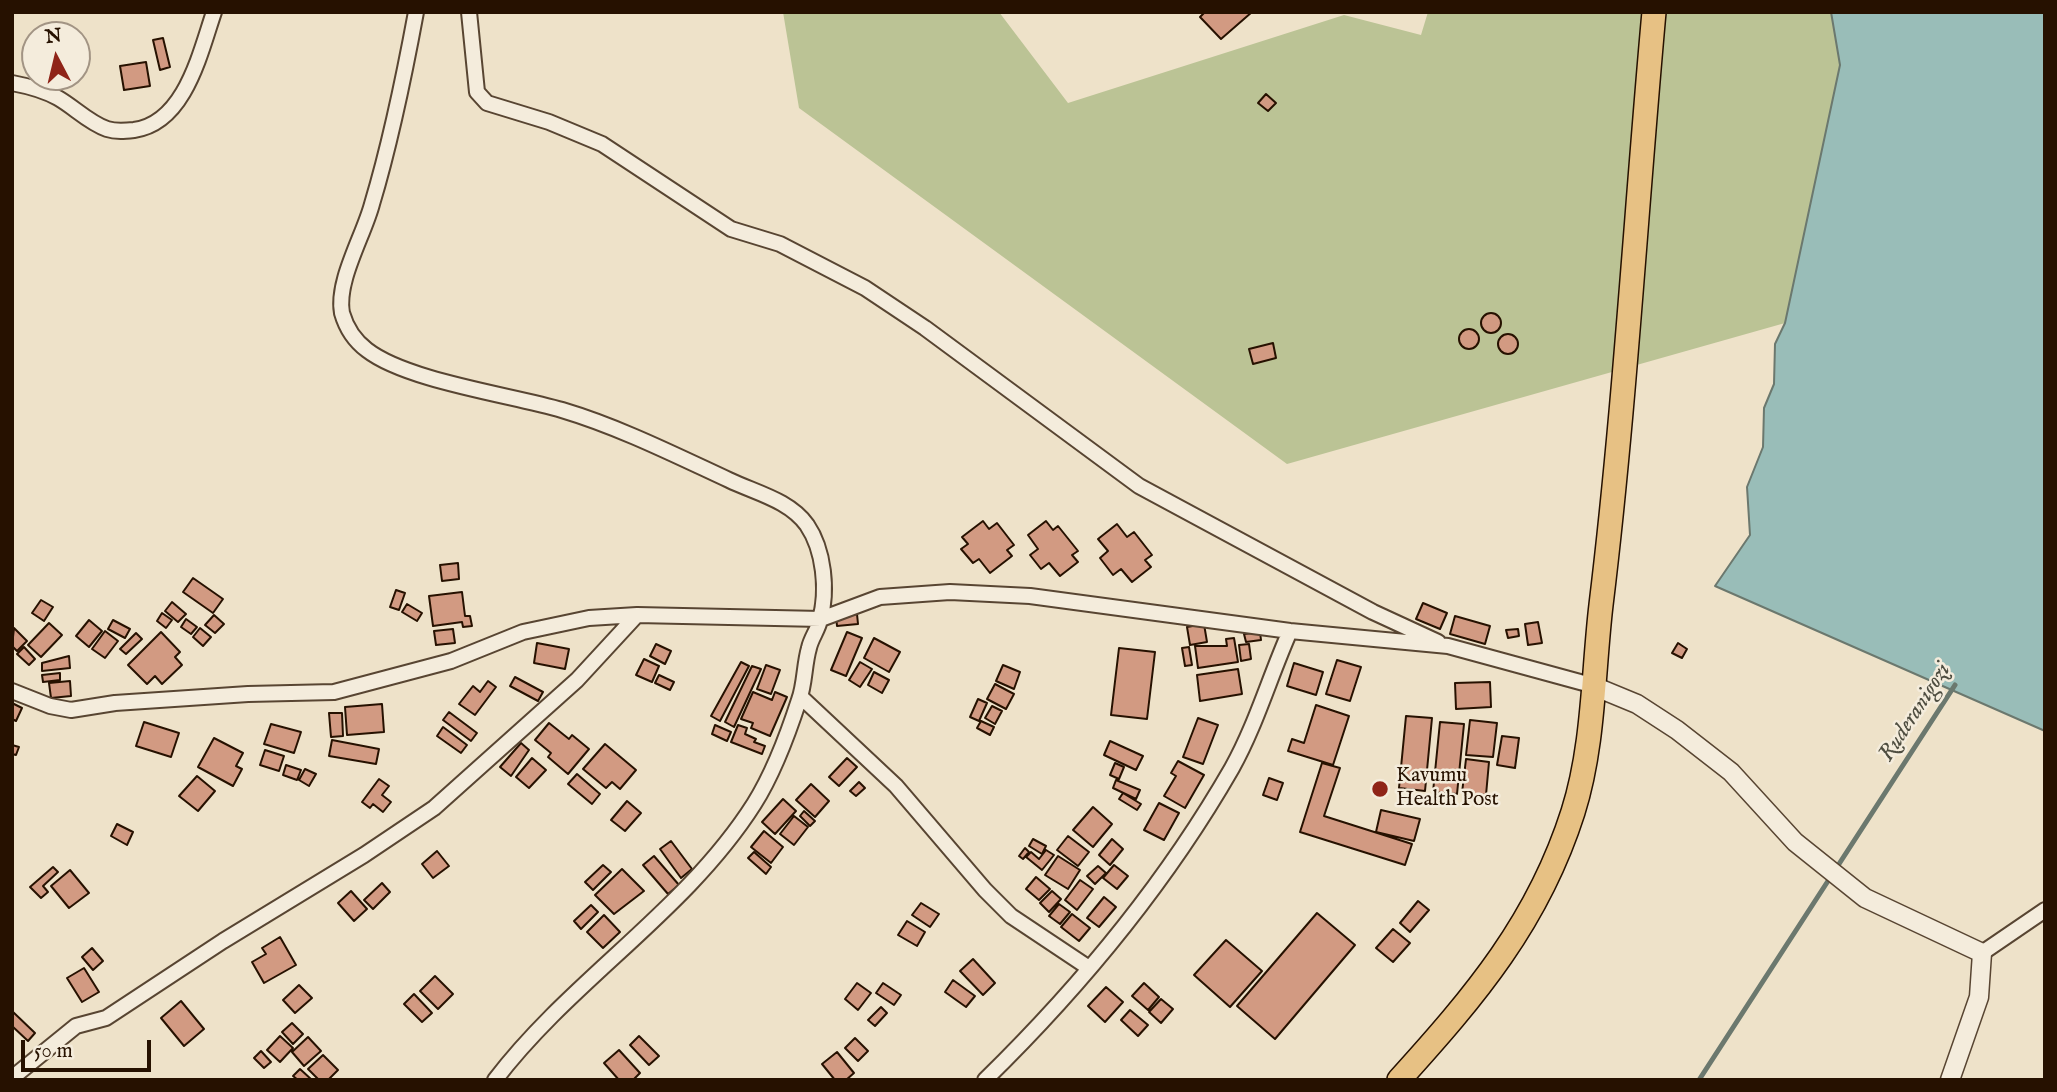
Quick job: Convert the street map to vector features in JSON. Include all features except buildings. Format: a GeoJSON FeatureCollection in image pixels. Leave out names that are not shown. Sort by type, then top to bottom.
{"type":"FeatureCollection","features":[{"type":"Feature","properties":{"kind":"highway"},"geometry":{"type":"LineString","coordinates":[[1399,1080],[1460,1014],[1528,917],[1573,811],[1588,744],[1591,685],[1614,495],[1654,12]]}},
{"type":"Feature","properties":{"kind":"street"},"geometry":{"type":"LineString","coordinates":[[12,83],[57,97],[108,130],[143,128],[167,114],[181,96],[200,55],[214,12]]}},
{"type":"Feature","properties":{"kind":"street"},"geometry":{"type":"LineString","coordinates":[[416,12],[401,90],[372,206],[342,289],[342,312],[351,333],[367,351],[395,364],[565,411],[670,452],[781,502],[805,522],[817,544],[823,575],[821,619],[809,648],[801,698],[756,801],[720,852],[677,897],[596,971],[516,1053],[495,1080]]}},
{"type":"Feature","properties":{"kind":"street"},"geometry":{"type":"LineString","coordinates":[[469,12],[477,92],[487,103],[538,118],[602,144],[731,229],[779,244],[865,288],[925,328],[1139,486],[1373,612],[1448,646],[1591,685],[1637,704],[1677,730],[1731,772],[1795,842],[1865,898],[1982,953]]}},
{"type":"Feature","properties":{"kind":"street"},"geometry":{"type":"LineString","coordinates":[[12,691],[50,706],[71,710],[115,703],[248,694],[334,692],[450,661],[523,632],[556,624],[637,615],[821,619],[880,597],[991,592],[1290,631],[1448,646]]}},
{"type":"Feature","properties":{"kind":"street"},"geometry":{"type":"LineString","coordinates":[[12,1078],[76,1026],[106,1018],[434,808],[577,680],[637,615]]}},
{"type":"Feature","properties":{"kind":"street"},"geometry":{"type":"LineString","coordinates":[[985,1080],[1030,1035],[1088,968],[1167,867],[1233,767],[1290,631]]}},
{"type":"Feature","properties":{"kind":"street"},"geometry":{"type":"LineString","coordinates":[[801,698],[896,786],[985,890],[1012,916],[1088,968]]}},
{"type":"Feature","properties":{"kind":"street"},"geometry":{"type":"LineString","coordinates":[[1982,953],[2045,909]]}},
{"type":"Feature","properties":{"kind":"street"},"geometry":{"type":"LineString","coordinates":[[1950,1080],[1979,997],[1982,953]]}},
{"type":"Feature","properties":{"kind":"green space"},"geometry":{"type":"Polygon","coordinates":[[[783,12],[999,12],[1068,103],[1344,15],[1421,35],[1428,12],[1831,12],[1840,65],[1785,323],[1287,464],[799,108],[783,12]]]}},
{"type":"Feature","properties":{"kind":"water"},"geometry":{"type":"Polygon","coordinates":[[[1831,12],[2045,12],[2045,731],[1715,586],[1750,535],[1747,487],[1763,447],[1764,408],[1774,384],[1775,344],[1785,323],[1840,65],[1831,12]]]}},
{"type":"Feature","properties":{"kind":"waterway","name":"Ruderanigozi"},"geometry":{"type":"LineString","coordinates":[[1699,1080],[1955,685]]}},
{"type":"Feature","properties":{"kind":"place","name":"Kavumu Health Post"},"geometry":{"type":"Point","coordinates":[1380,789]}}]}
